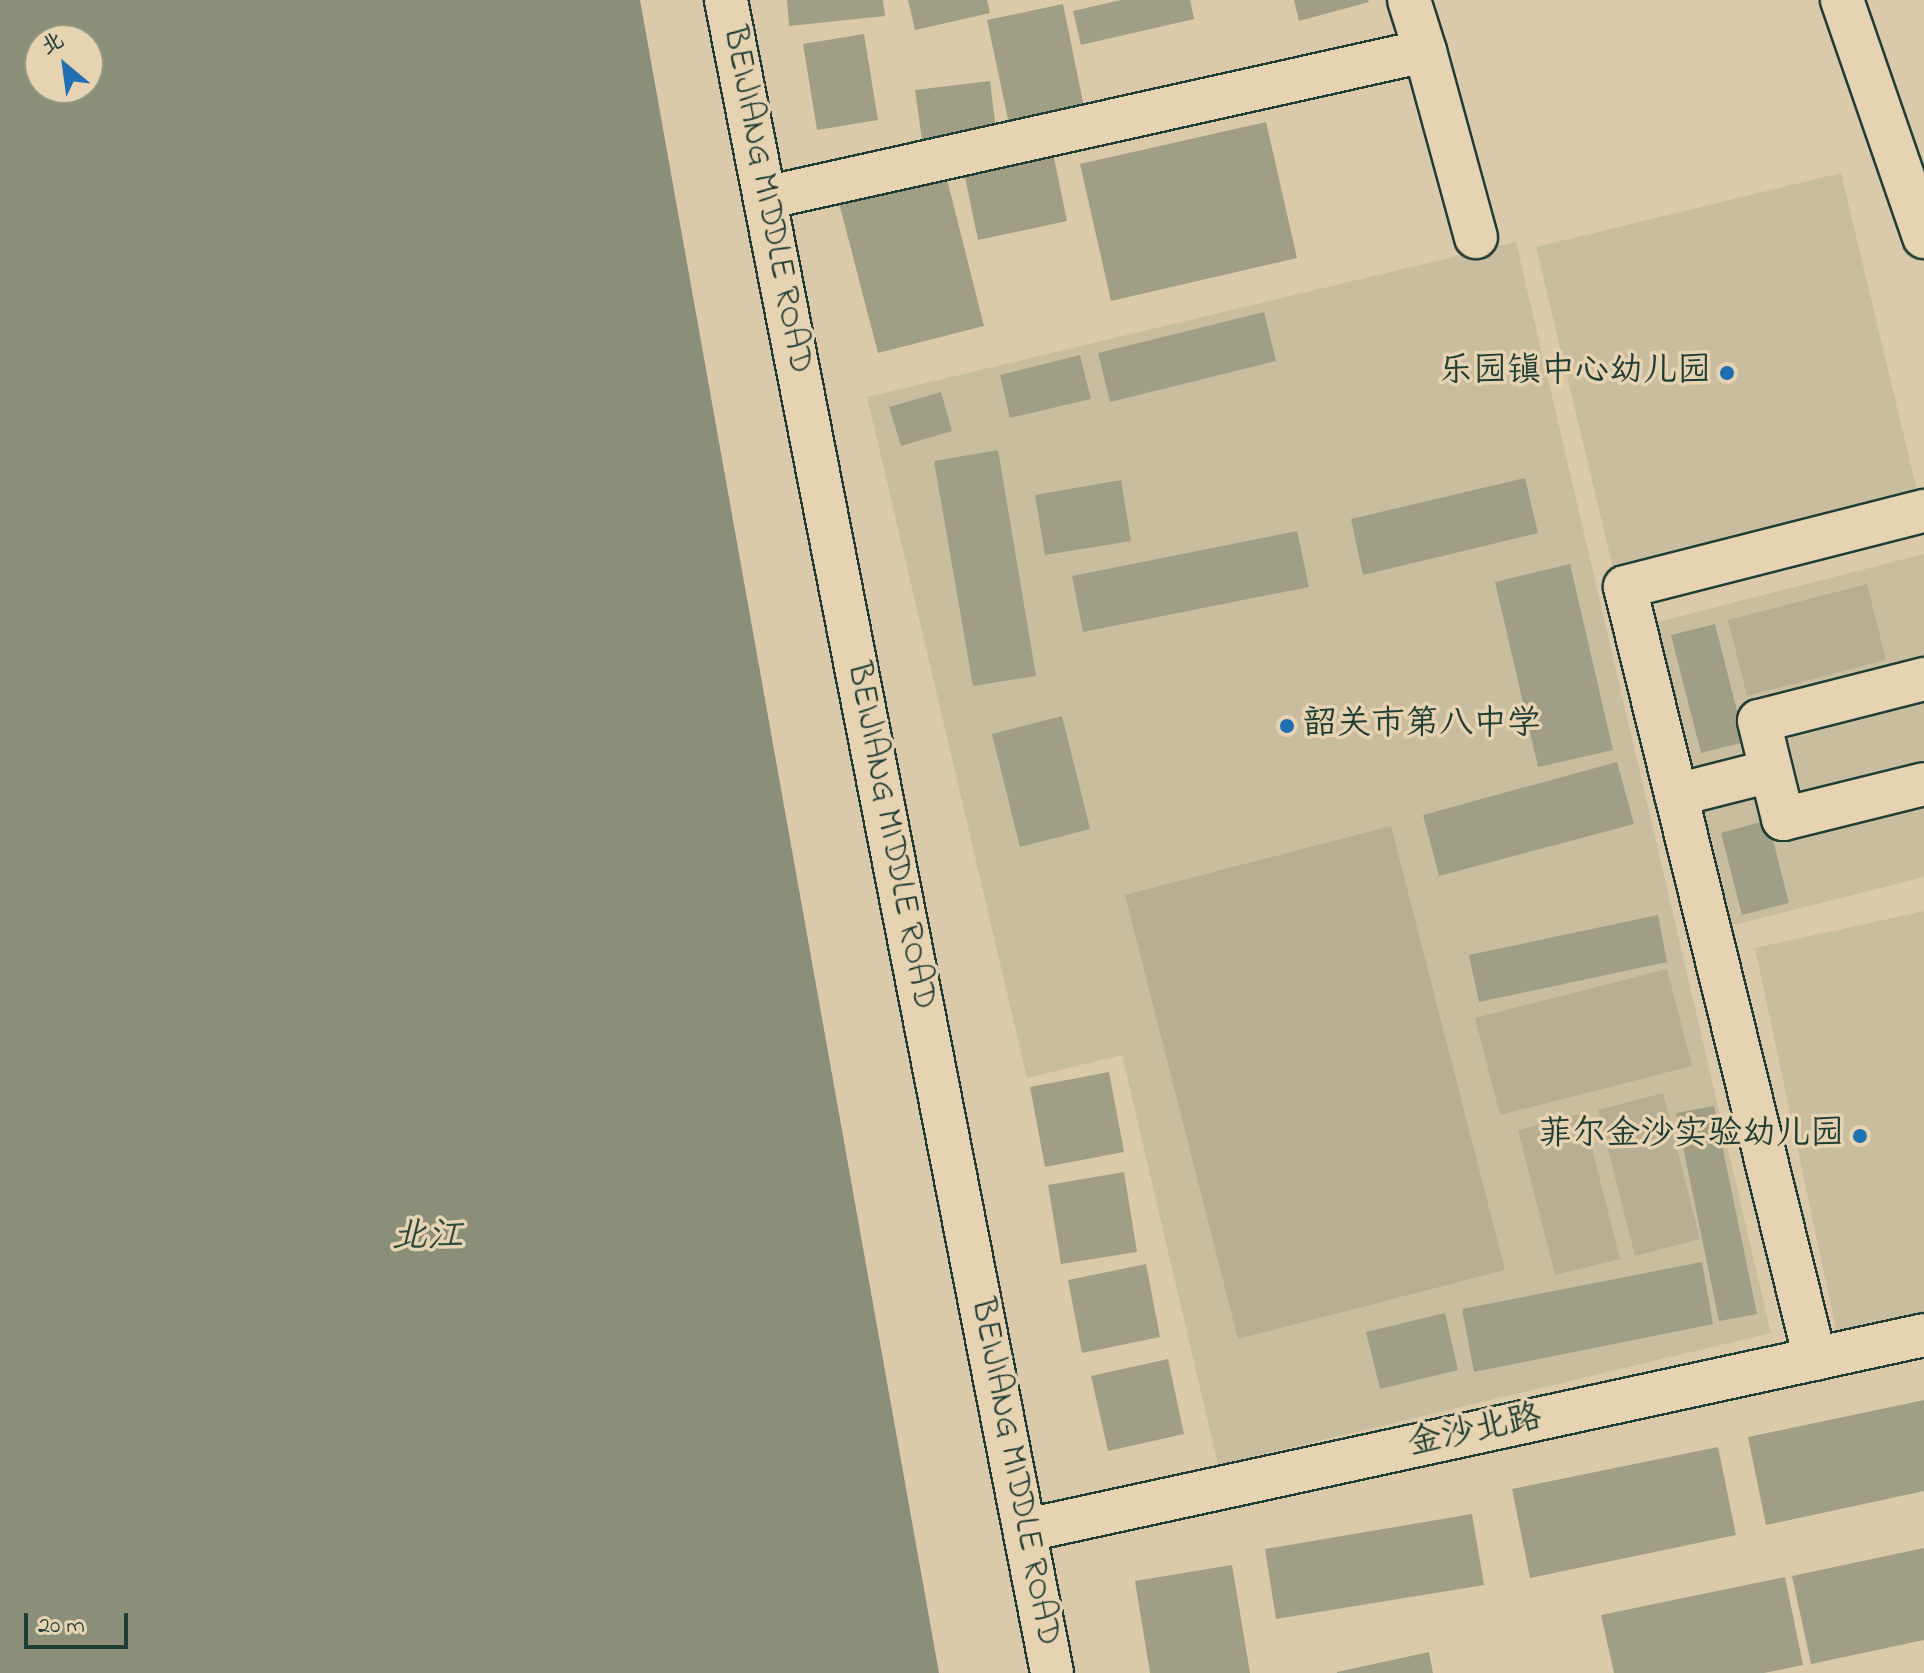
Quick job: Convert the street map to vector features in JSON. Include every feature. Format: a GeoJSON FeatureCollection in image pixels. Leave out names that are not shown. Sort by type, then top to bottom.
{"type":"FeatureCollection","features":[{"type":"Feature","properties":{"kind":"street","name":"BEIJIANG MIDDLE ROAD"},"geometry":{"type":"LineString","coordinates":[[726,0],[1027,1530],[1052,1673]]}},
{"type":"Feature","properties":{"kind":"street"},"geometry":{"type":"LineString","coordinates":[[1409,0],[1476,237]]}},
{"type":"Feature","properties":{"kind":"street"},"geometry":{"type":"LineString","coordinates":[[1842,0],[1924,237]]}},
{"type":"Feature","properties":{"kind":"street"},"geometry":{"type":"LineString","coordinates":[[765,198],[1425,51]]}},
{"type":"Feature","properties":{"kind":"street"},"geometry":{"type":"LineString","coordinates":[[1815,1359],[1625,587],[1924,511]]}},
{"type":"Feature","properties":{"kind":"street"},"geometry":{"type":"LineString","coordinates":[[1924,679],[1759,721],[1783,819],[1924,784]]}},
{"type":"Feature","properties":{"kind":"street"},"geometry":{"type":"LineString","coordinates":[[1676,795],[1771,771]]}},
{"type":"Feature","properties":{"kind":"street","name":"金沙北路"},"geometry":{"type":"LineString","coordinates":[[1027,1530],[1924,1335]]}},
{"type":"Feature","properties":{"kind":"shaded area","name":"乐园镇中心幼儿园"},"geometry":{"type":"Polygon","coordinates":[[[1841,173],[1919,499],[1614,572],[1536,247],[1841,173]]]}},
{"type":"Feature","properties":{"kind":"shaded area","name":"韶关市第八中学"},"geometry":{"type":"Polygon","coordinates":[[[1516,242],[1771,1333],[1218,1465],[1122,1055],[1027,1078],[867,397],[1516,242]]]}},
{"type":"Feature","properties":{"kind":"shaded area"},"geometry":{"type":"Polygon","coordinates":[[[1924,554],[1924,877],[1733,925],[1657,622],[1924,554]]]}},
{"type":"Feature","properties":{"kind":"shaded area"},"geometry":{"type":"Polygon","coordinates":[[[1867,584],[1886,660],[1747,696],[1728,620],[1867,584]]]}},
{"type":"Feature","properties":{"kind":"shaded area"},"geometry":{"type":"Polygon","coordinates":[[[1391,826],[1505,1270],[1238,1339],[1125,895],[1391,826]]]}},
{"type":"Feature","properties":{"kind":"shaded area","name":"菲尔金沙实验幼儿园"},"geometry":{"type":"Polygon","coordinates":[[[1924,911],[1924,1325],[1839,1344],[1755,948],[1924,911]]]}},
{"type":"Feature","properties":{"kind":"shaded area"},"geometry":{"type":"Polygon","coordinates":[[[1667,969],[1692,1066],[1500,1115],[1475,1018],[1667,969]]]}},
{"type":"Feature","properties":{"kind":"shaded area"},"geometry":{"type":"Polygon","coordinates":[[[1663,1093],[1700,1239],[1635,1256],[1598,1110],[1663,1093]]]}},
{"type":"Feature","properties":{"kind":"shaded area"},"geometry":{"type":"Polygon","coordinates":[[[1583,1113],[1620,1259],[1555,1275],[1518,1130],[1583,1113]]]}},
{"type":"Feature","properties":{"kind":"water","name":"北江"},"geometry":{"type":"Polygon","coordinates":[[[0,0],[640,0],[939,1673],[0,1673],[0,0]]]}},
{"type":"Feature","properties":{"kind":"building"},"geometry":{"type":"Polygon","coordinates":[[[787,0],[883,0],[885,16],[789,26],[787,0]]]}},
{"type":"Feature","properties":{"kind":"building"},"geometry":{"type":"Polygon","coordinates":[[[908,0],[987,0],[990,13],[915,30],[908,0]]]}},
{"type":"Feature","properties":{"kind":"building"},"geometry":{"type":"Polygon","coordinates":[[[1121,0],[1190,0],[1194,19],[1081,45],[1073,11],[1121,0]]]}},
{"type":"Feature","properties":{"kind":"building"},"geometry":{"type":"Polygon","coordinates":[[[1294,0],[1368,0],[1369,2],[1299,21],[1294,0]]]}},
{"type":"Feature","properties":{"kind":"building"},"geometry":{"type":"Polygon","coordinates":[[[1063,4],[1084,107],[1009,124],[987,20],[1063,4]]]}},
{"type":"Feature","properties":{"kind":"building"},"geometry":{"type":"Polygon","coordinates":[[[864,34],[878,120],[817,130],[803,44],[864,34]]]}},
{"type":"Feature","properties":{"kind":"building"},"geometry":{"type":"Polygon","coordinates":[[[990,81],[996,130],[922,140],[915,90],[990,81]]]}},
{"type":"Feature","properties":{"kind":"building"},"geometry":{"type":"Polygon","coordinates":[[[1266,122],[1297,258],[1111,301],[1080,164],[1266,122]]]}},
{"type":"Feature","properties":{"kind":"building"},"geometry":{"type":"Polygon","coordinates":[[[1053,153],[1067,221],[978,240],[964,172],[1053,153]]]}},
{"type":"Feature","properties":{"kind":"building"},"geometry":{"type":"Polygon","coordinates":[[[945,171],[984,326],[878,353],[838,199],[945,171]]]}},
{"type":"Feature","properties":{"kind":"building"},"geometry":{"type":"Polygon","coordinates":[[[1264,312],[1276,361],[1110,402],[1098,353],[1264,312]]]}},
{"type":"Feature","properties":{"kind":"building"},"geometry":{"type":"Polygon","coordinates":[[[1080,355],[1091,399],[1010,418],[1000,375],[1080,355]]]}},
{"type":"Feature","properties":{"kind":"building"},"geometry":{"type":"Polygon","coordinates":[[[941,392],[952,431],[901,446],[889,407],[941,392]]]}},
{"type":"Feature","properties":{"kind":"building"},"geometry":{"type":"Polygon","coordinates":[[[998,450],[1036,676],[973,686],[934,461],[998,450]]]}},
{"type":"Feature","properties":{"kind":"building"},"geometry":{"type":"Polygon","coordinates":[[[1525,478],[1538,533],[1363,575],[1351,519],[1525,478]]]}},
{"type":"Feature","properties":{"kind":"building"},"geometry":{"type":"Polygon","coordinates":[[[1121,480],[1131,541],[1045,555],[1035,495],[1121,480]]]}},
{"type":"Feature","properties":{"kind":"building"},"geometry":{"type":"Polygon","coordinates":[[[1297,531],[1309,587],[1083,632],[1072,576],[1297,531]]]}},
{"type":"Feature","properties":{"kind":"building"},"geometry":{"type":"Polygon","coordinates":[[[1570,564],[1613,750],[1538,767],[1495,582],[1570,564]]]}},
{"type":"Feature","properties":{"kind":"building"},"geometry":{"type":"Polygon","coordinates":[[[1715,624],[1745,742],[1701,753],[1671,635],[1715,624]]]}},
{"type":"Feature","properties":{"kind":"building"},"geometry":{"type":"Polygon","coordinates":[[[1062,716],[1090,829],[1020,847],[992,734],[1062,716]]]}},
{"type":"Feature","properties":{"kind":"building"},"geometry":{"type":"Polygon","coordinates":[[[1617,762],[1634,824],[1439,876],[1423,815],[1617,762]]]}},
{"type":"Feature","properties":{"kind":"building"},"geometry":{"type":"Polygon","coordinates":[[[1768,820],[1789,903],[1742,915],[1721,833],[1768,820]]]}},
{"type":"Feature","properties":{"kind":"building"},"geometry":{"type":"Polygon","coordinates":[[[1658,915],[1667,962],[1479,1002],[1469,955],[1658,915]]]}},
{"type":"Feature","properties":{"kind":"building"},"geometry":{"type":"Polygon","coordinates":[[[1109,1072],[1124,1152],[1045,1167],[1030,1087],[1109,1072]]]}},
{"type":"Feature","properties":{"kind":"building"},"geometry":{"type":"Polygon","coordinates":[[[1714,1106],[1757,1314],[1719,1321],[1676,1113],[1714,1106]]]}},
{"type":"Feature","properties":{"kind":"building"},"geometry":{"type":"Polygon","coordinates":[[[1124,1172],[1137,1252],[1061,1264],[1048,1185],[1124,1172]]]}},
{"type":"Feature","properties":{"kind":"building"},"geometry":{"type":"Polygon","coordinates":[[[1702,1262],[1713,1324],[1474,1372],[1462,1309],[1702,1262]]]}},
{"type":"Feature","properties":{"kind":"building"},"geometry":{"type":"Polygon","coordinates":[[[1146,1264],[1160,1337],[1082,1353],[1068,1280],[1146,1264]]]}},
{"type":"Feature","properties":{"kind":"building"},"geometry":{"type":"Polygon","coordinates":[[[1445,1313],[1458,1370],[1380,1389],[1366,1332],[1445,1313]]]}},
{"type":"Feature","properties":{"kind":"building"},"geometry":{"type":"Polygon","coordinates":[[[1168,1359],[1184,1434],[1108,1451],[1091,1376],[1168,1359]]]}},
{"type":"Feature","properties":{"kind":"building"},"geometry":{"type":"Polygon","coordinates":[[[1924,1400],[1924,1491],[1766,1525],[1748,1437],[1924,1400]]]}},
{"type":"Feature","properties":{"kind":"building"},"geometry":{"type":"Polygon","coordinates":[[[1718,1447],[1736,1535],[1530,1578],[1512,1489],[1718,1447]]]}},
{"type":"Feature","properties":{"kind":"building"},"geometry":{"type":"Polygon","coordinates":[[[1472,1514],[1484,1585],[1276,1619],[1265,1549],[1472,1514]]]}},
{"type":"Feature","properties":{"kind":"building"},"geometry":{"type":"Polygon","coordinates":[[[1924,1548],[1924,1640],[1811,1664],[1792,1576],[1924,1548]]]}},
{"type":"Feature","properties":{"kind":"building"},"geometry":{"type":"Polygon","coordinates":[[[1232,1565],[1250,1673],[1150,1673],[1135,1581],[1232,1565]]]}},
{"type":"Feature","properties":{"kind":"building"},"geometry":{"type":"Polygon","coordinates":[[[1785,1577],[1803,1665],[1764,1673],[1614,1673],[1601,1615],[1785,1577]]]}},
{"type":"Feature","properties":{"kind":"building"},"geometry":{"type":"Polygon","coordinates":[[[1429,1652],[1433,1673],[1337,1673],[1337,1672],[1429,1652]]]}},
{"type":"Feature","properties":{"kind":"place","name":"乐园镇中心幼儿园"},"geometry":{"type":"Point","coordinates":[1727,373]}},
{"type":"Feature","properties":{"kind":"place","name":"韶关市第八中学"},"geometry":{"type":"Point","coordinates":[1287,726]}},
{"type":"Feature","properties":{"kind":"place","name":"菲尔金沙实验幼儿园"},"geometry":{"type":"Point","coordinates":[1860,1136]}}]}
